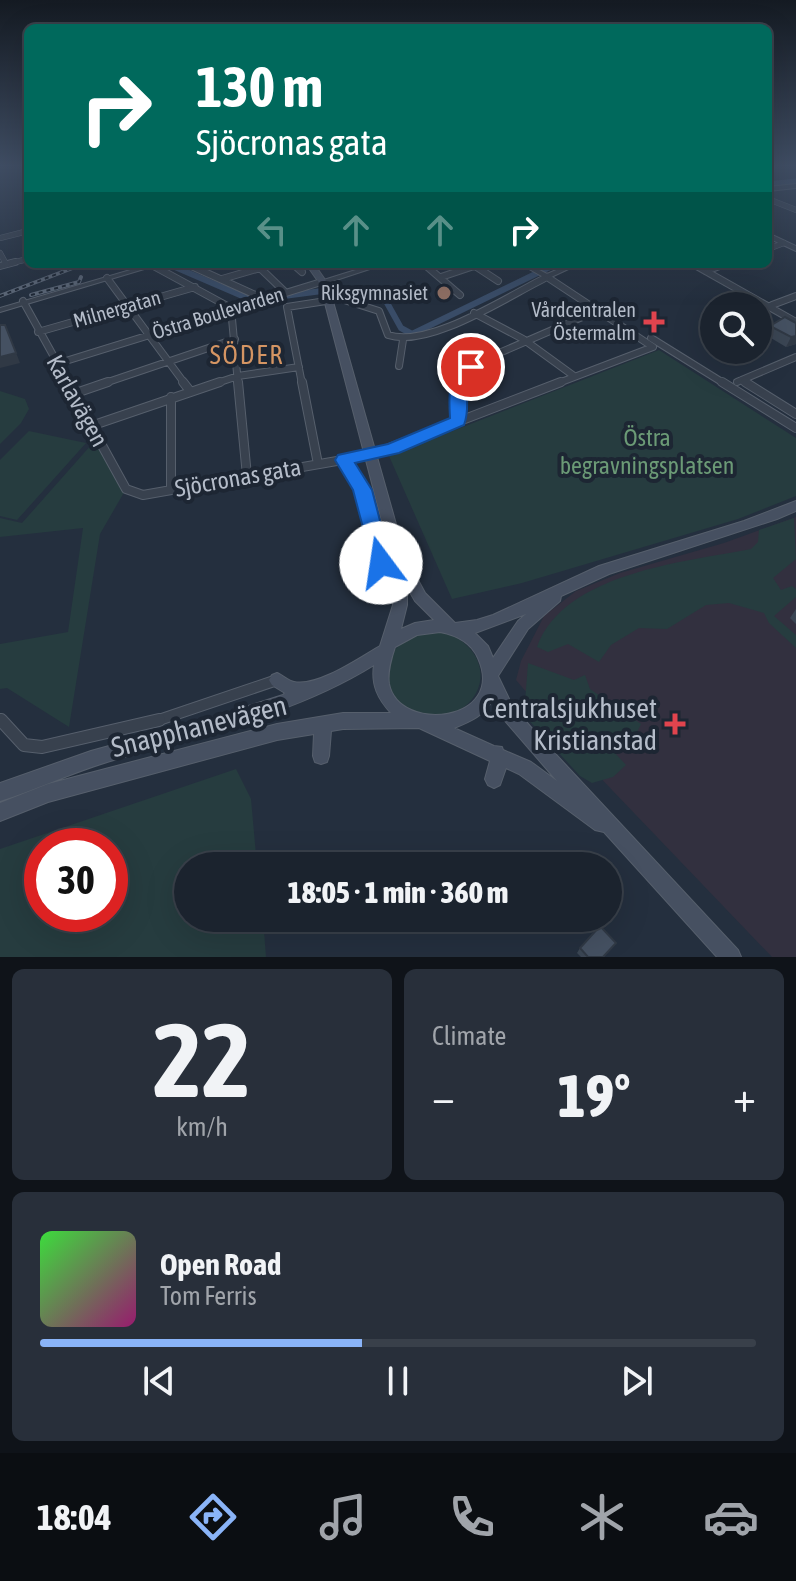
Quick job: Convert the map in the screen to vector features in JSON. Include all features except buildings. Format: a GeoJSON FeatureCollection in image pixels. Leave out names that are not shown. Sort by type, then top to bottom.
{"type":"FeatureCollection","features":[{"type":"Feature","properties":{"kind":"main road"},"geometry":{"type":"LineString","coordinates":[[303,268],[326,291]]}},
{"type":"Feature","properties":{"kind":"main road"},"geometry":{"type":"LineString","coordinates":[[312,268],[326,291],[398,556],[401,604],[389,646],[380,663],[383,691],[403,714],[496,753],[555,788],[623,841]]}},
{"type":"Feature","properties":{"kind":"main road"},"geometry":{"type":"LineString","coordinates":[[389,646],[418,627],[454,628],[492,624],[570,584],[605,570],[716,537],[796,506]]}},
{"type":"Feature","properties":{"kind":"main road"},"geometry":{"type":"LineString","coordinates":[[398,556],[420,597],[454,628],[481,647],[506,710],[731,957]]}},
{"type":"Feature","properties":{"kind":"main road"},"geometry":{"type":"LineString","coordinates":[[384,576],[399,584]]}},
{"type":"Feature","properties":{"kind":"main road"},"geometry":{"type":"LineString","coordinates":[[423,722],[443,724],[471,714],[481,704],[491,677],[523,625],[570,584]]}},
{"type":"Feature","properties":{"kind":"main road","name":"Snapphanevägen"},"geometry":{"type":"LineString","coordinates":[[0,792],[87,760],[231,721],[299,698],[335,681],[389,646]]}},
{"type":"Feature","properties":{"kind":"main road"},"geometry":{"type":"LineString","coordinates":[[277,680],[292,689],[335,681]]}},
{"type":"Feature","properties":{"kind":"main road","name":"Snapphanevägen"},"geometry":{"type":"LineString","coordinates":[[0,812],[48,793],[249,738],[323,723],[423,722]]}},
{"type":"Feature","properties":{"kind":"main road"},"geometry":{"type":"LineString","coordinates":[[321,756],[323,723]]}},
{"type":"Feature","properties":{"kind":"main road"},"geometry":{"type":"LineString","coordinates":[[494,779],[499,762],[496,753]]}},
{"type":"Feature","properties":{"kind":"street"},"geometry":{"type":"LineString","coordinates":[[0,238],[24,232]]}},
{"type":"Feature","properties":{"kind":"street"},"geometry":{"type":"LineString","coordinates":[[772,237],[796,249]]}},
{"type":"Feature","properties":{"kind":"street"},"geometry":{"type":"LineString","coordinates":[[772,248],[784,243]]}},
{"type":"Feature","properties":{"kind":"street"},"geometry":{"type":"LineString","coordinates":[[0,253],[3,265],[24,260]]}},
{"type":"Feature","properties":{"kind":"street"},"geometry":{"type":"LineString","coordinates":[[0,310],[141,268]]}},
{"type":"Feature","properties":{"kind":"street"},"geometry":{"type":"LineString","coordinates":[[162,268],[231,308],[247,476]]}},
{"type":"Feature","properties":{"kind":"street"},"geometry":{"type":"LineString","coordinates":[[196,268],[262,298]]}},
{"type":"Feature","properties":{"kind":"street"},"geometry":{"type":"LineString","coordinates":[[221,280],[253,268]]}},
{"type":"Feature","properties":{"kind":"street"},"geometry":{"type":"LineString","coordinates":[[260,268],[285,292]]}},
{"type":"Feature","properties":{"kind":"street","name":"Östra Boulevarden"},"geometry":{"type":"LineString","coordinates":[[56,364],[262,298],[285,292],[326,291],[374,268]]}},
{"type":"Feature","properties":{"kind":"street"},"geometry":{"type":"LineString","coordinates":[[429,268],[460,295]]}},
{"type":"Feature","properties":{"kind":"street"},"geometry":{"type":"LineString","coordinates":[[441,277],[467,268]]}},
{"type":"Feature","properties":{"kind":"street"},"geometry":{"type":"LineString","coordinates":[[480,268],[498,281]]}},
{"type":"Feature","properties":{"kind":"street"},"geometry":{"type":"LineString","coordinates":[[530,268],[796,428]]}},
{"type":"Feature","properties":{"kind":"street"},"geometry":{"type":"LineString","coordinates":[[318,464],[287,307],[326,291],[379,311],[388,335],[403,340],[426,336],[474,313],[539,273],[560,268]]}},
{"type":"Feature","properties":{"kind":"street"},"geometry":{"type":"LineString","coordinates":[[700,268],[747,292]]}},
{"type":"Feature","properties":{"kind":"street"},"geometry":{"type":"LineString","coordinates":[[706,271],[714,268]]}},
{"type":"Feature","properties":{"kind":"street"},"geometry":{"type":"LineString","coordinates":[[539,273],[596,311]]}},
{"type":"Feature","properties":{"kind":"street"},"geometry":{"type":"LineString","coordinates":[[107,278],[190,391]]}},
{"type":"Feature","properties":{"kind":"street","name":"Milnergatan"},"geometry":{"type":"LineString","coordinates":[[38,332],[195,286]]}},
{"type":"Feature","properties":{"kind":"street"},"geometry":{"type":"LineString","coordinates":[[772,305],[796,296]]}},
{"type":"Feature","properties":{"kind":"street","name":"Karlavägen"},"geometry":{"type":"LineString","coordinates":[[23,301],[126,489],[138,495]]}},
{"type":"Feature","properties":{"kind":"street"},"geometry":{"type":"LineString","coordinates":[[772,305],[796,322]]}},
{"type":"Feature","properties":{"kind":"street"},"geometry":{"type":"LineString","coordinates":[[458,421],[456,389],[460,377],[471,367],[523,339],[596,311]]}},
{"type":"Feature","properties":{"kind":"street","name":"Sjöcronas gata"},"geometry":{"type":"LineString","coordinates":[[138,495],[371,455],[653,347],[596,311]]}},
{"type":"Feature","properties":{"kind":"street"},"geometry":{"type":"LineString","coordinates":[[474,313],[523,339],[574,376]]}},
{"type":"Feature","properties":{"kind":"street"},"geometry":{"type":"LineString","coordinates":[[73,394],[235,339]]}},
{"type":"Feature","properties":{"kind":"street"},"geometry":{"type":"LineString","coordinates":[[399,366],[403,340]]}},
{"type":"Feature","properties":{"kind":"street"},"geometry":{"type":"LineString","coordinates":[[796,357],[739,381],[796,414]]}},
{"type":"Feature","properties":{"kind":"street"},"geometry":{"type":"LineString","coordinates":[[91,426],[238,376],[299,367]]}},
{"type":"Feature","properties":{"kind":"street"},"geometry":{"type":"LineString","coordinates":[[171,397],[171,490]]}},
{"type":"Feature","properties":{"kind":"street"},"geometry":{"type":"LineString","coordinates":[[344,460],[363,490],[384,576]]}},
{"type":"Feature","properties":{"kind":"street"},"geometry":{"type":"LineString","coordinates":[[1,720],[24,745],[59,747],[234,698],[277,680]]}},
{"type":"Feature","properties":{"kind":"shaded area","name":"Centralsjukhuset Kristianstad"},"geometry":{"type":"Polygon","coordinates":[[[796,517],[796,957],[772,957],[590,767],[516,680],[521,661],[544,616],[576,591],[620,573],[724,543],[796,517]]]}},
{"type":"Feature","properties":{"kind":"green space","name":"Östra begravningsplatsen"},"geometry":{"type":"Polygon","coordinates":[[[659,350],[796,438],[796,496],[738,519],[522,583],[452,599],[389,456],[659,350]]]}},
{"type":"Feature","properties":{"kind":"green space"},"geometry":{"type":"Polygon","coordinates":[[[0,391],[25,399],[29,409],[21,423],[0,444],[0,391]]]}},
{"type":"Feature","properties":{"kind":"green space"},"geometry":{"type":"Polygon","coordinates":[[[29,431],[86,443],[17,520],[0,516],[0,460],[29,431]]]}},
{"type":"Feature","properties":{"kind":"green space"},"geometry":{"type":"Polygon","coordinates":[[[101,443],[126,489],[100,534],[69,727],[7,688],[0,689],[0,644],[68,632],[83,528],[0,537],[0,518],[22,523],[92,444],[101,443]]]}},
{"type":"Feature","properties":{"kind":"green space"},"geometry":{"type":"Polygon","coordinates":[[[794,518],[796,559],[773,578],[781,590],[792,586],[796,589],[796,597],[774,616],[796,635],[796,648],[769,623],[764,613],[729,603],[706,605],[667,629],[639,628],[611,645],[599,662],[568,644],[548,652],[537,647],[551,622],[572,602],[599,587],[661,566],[751,549],[758,542],[759,530],[794,518]]]}},
{"type":"Feature","properties":{"kind":"green space"},"geometry":{"type":"Polygon","coordinates":[[[443,631],[464,643],[477,658],[481,675],[477,690],[468,704],[453,713],[434,716],[412,711],[397,700],[389,688],[390,654],[412,634],[443,631]]]}},
{"type":"Feature","properties":{"kind":"green space"},"geometry":{"type":"Polygon","coordinates":[[[528,663],[574,680],[585,675],[590,689],[641,724],[635,736],[615,753],[626,765],[613,777],[592,783],[580,776],[524,715],[528,663]]]}},
{"type":"Feature","properties":{"kind":"green space"},"geometry":{"type":"Polygon","coordinates":[[[236,769],[251,799],[256,852],[174,852],[174,932],[264,932],[266,957],[0,957],[0,849],[24,841],[24,932],[128,932],[128,828],[62,828],[236,769]]]}},
{"type":"Feature","properties":{"kind":"waterway"},"geometry":{"type":"LineString","coordinates":[[177,268],[247,298]]}},
{"type":"Feature","properties":{"kind":"waterway"},"geometry":{"type":"LineString","coordinates":[[276,297],[337,289],[386,301],[401,328],[412,334],[548,268]]}},
{"type":"Feature","properties":{"kind":"railway"},"geometry":{"type":"LineString","coordinates":[[0,296],[73,268]]}},
{"type":"Feature","properties":{"kind":"railway"},"geometry":{"type":"LineString","coordinates":[[31,295],[79,282],[81,277]]}},
{"type":"Feature","properties":{"kind":"place","name":"Riksgymnasiet"},"geometry":{"type":"Point","coordinates":[444,293]}},
{"type":"Feature","properties":{"kind":"place","name":"Vårdcentralen Östermalm"},"geometry":{"type":"Point","coordinates":[654,322]}},
{"type":"Feature","properties":{"kind":"place","name":"Centralsjukhuset Kristianstad"},"geometry":{"type":"Point","coordinates":[675,724]}},
{"type":"Feature","properties":{"kind":"district","name":"SÖDER"},"geometry":{"type":"Point","coordinates":[247,355]}},
{"type":"Feature","properties":{"kind":"route"},"geometry":{"type":"LineString","coordinates":[[381,563],[363,490],[358,480],[349,473],[344,460],[393,449],[458,421],[456,389],[460,377],[471,367]]}}]}
